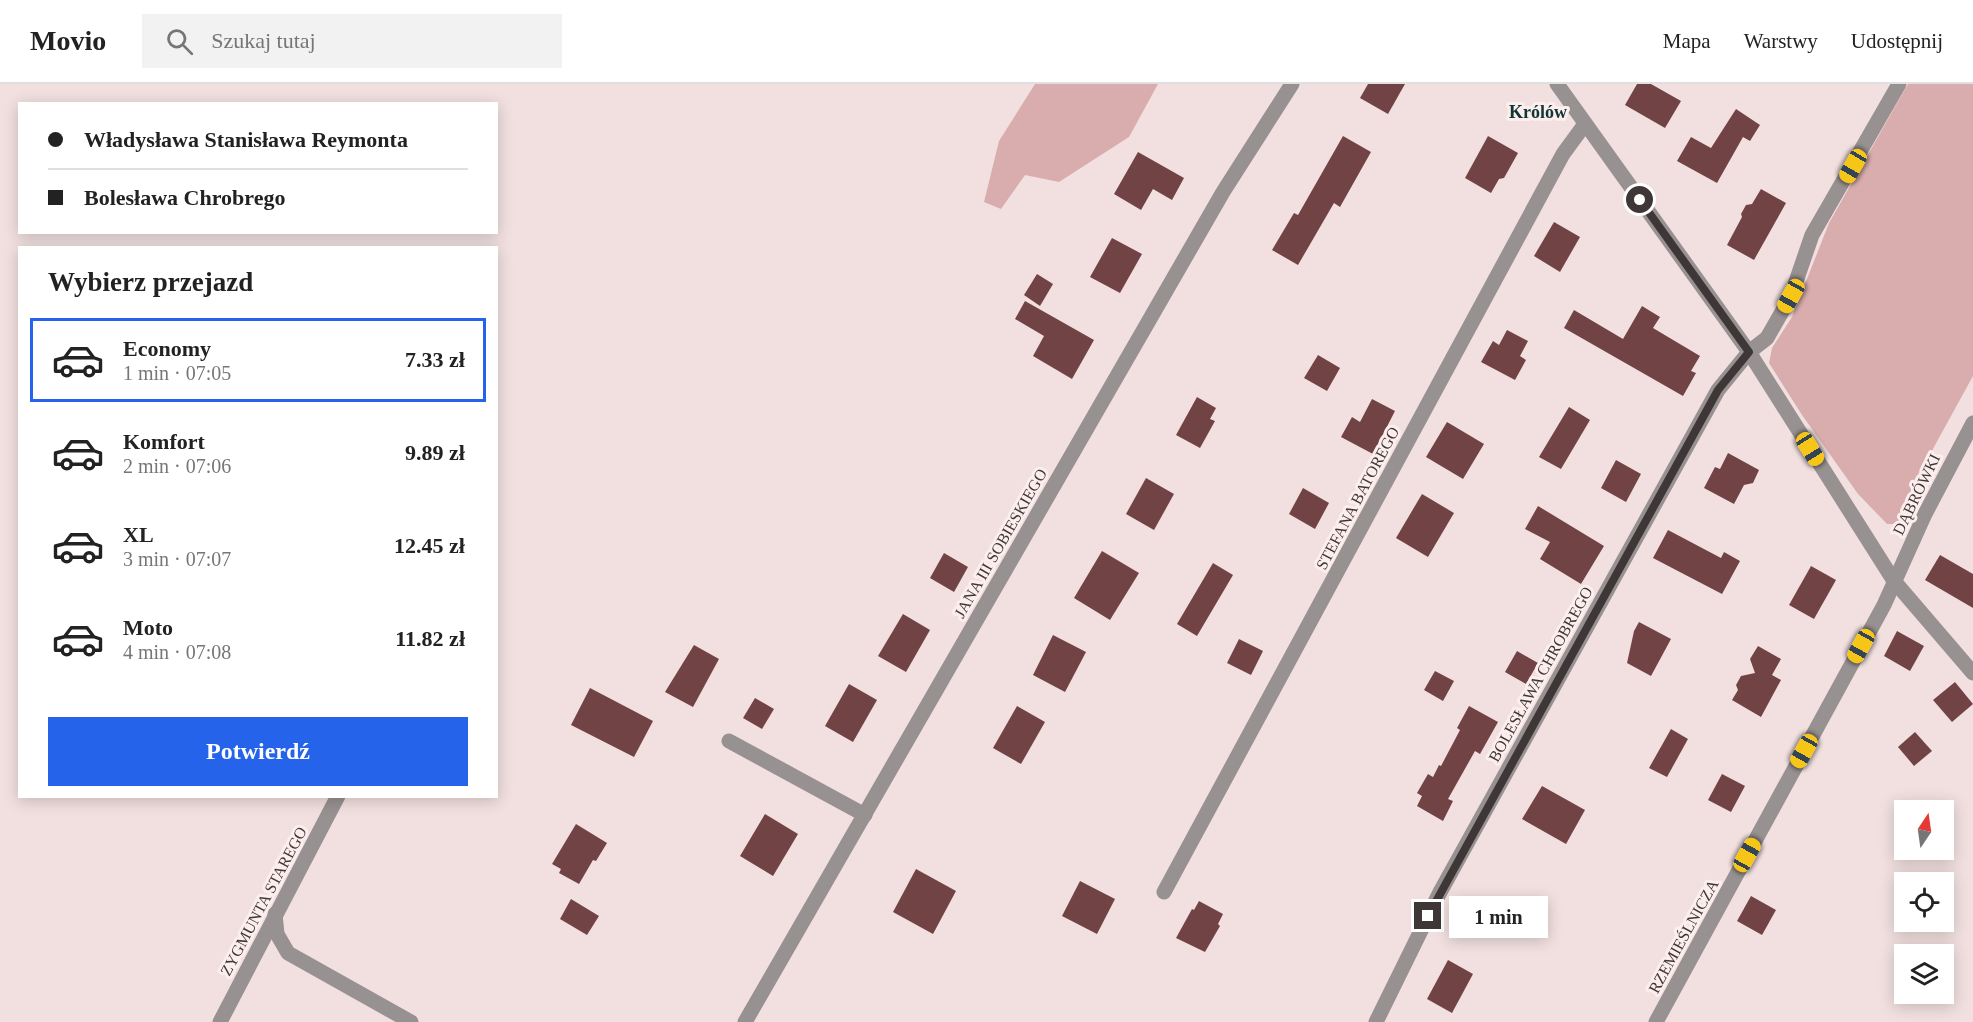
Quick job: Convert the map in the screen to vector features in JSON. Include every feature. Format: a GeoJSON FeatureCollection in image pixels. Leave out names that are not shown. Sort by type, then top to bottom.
{"type":"FeatureCollection","features":[{"type":"Feature","properties":{"kind":"street","name":"JANA III SOBIESKIEGO"},"geometry":{"type":"LineString","coordinates":[[745,1022],[1223,192],[1292,84]]}},
{"type":"Feature","properties":{"kind":"street"},"geometry":{"type":"LineString","coordinates":[[1557,84],[1749,352],[1894,581],[1973,673]]}},
{"type":"Feature","properties":{"kind":"street","name":"BOLESŁAWA CHROBREGO"},"geometry":{"type":"LineString","coordinates":[[1376,1022],[1439,894],[1718,390],[1749,352],[1767,338],[1786,305],[1812,235],[1899,84]]}},
{"type":"Feature","properties":{"kind":"street","name":"STEFANA BATOREGO"},"geometry":{"type":"LineString","coordinates":[[1164,892],[1563,154],[1585,124]]}},
{"type":"Feature","properties":{"kind":"street","name":"DĄBRÓWKI"},"geometry":{"type":"LineString","coordinates":[[1894,581],[1948,468],[1973,423]]}},
{"type":"Feature","properties":{"kind":"street","name":"RZEMIEŚLNICZA"},"geometry":{"type":"LineString","coordinates":[[1656,1022],[1884,605],[1894,581]]}},
{"type":"Feature","properties":{"kind":"street"},"geometry":{"type":"LineString","coordinates":[[729,741],[865,814]]}},
{"type":"Feature","properties":{"kind":"street","name":"ZYGMUNTA STAREGO"},"geometry":{"type":"LineString","coordinates":[[219,1022],[337,798]]}},
{"type":"Feature","properties":{"kind":"street"},"geometry":{"type":"LineString","coordinates":[[276,914],[277,934],[288,953],[411,1022]]}},
{"type":"Feature","properties":{"kind":"shaded area"},"geometry":{"type":"Polygon","coordinates":[[[1035,84],[1158,84],[1129,137],[1059,182],[1025,175],[1001,209],[984,202],[999,141],[1035,84]]]}},
{"type":"Feature","properties":{"kind":"shaded area"},"geometry":{"type":"Polygon","coordinates":[[[1908,84],[1973,84],[1973,376],[1934,447],[1898,524],[1887,524],[1858,494],[1802,415],[1769,363],[1772,348],[1792,317],[1829,223],[1908,84]]]}},
{"type":"Feature","properties":{"kind":"building"},"geometry":{"type":"Polygon","coordinates":[[[1368,84],[1405,84],[1388,114],[1360,98],[1368,84]]]}},
{"type":"Feature","properties":{"kind":"building"},"geometry":{"type":"Polygon","coordinates":[[[1637,84],[1651,84],[1681,101],[1665,128],[1625,105],[1637,84]]]}},
{"type":"Feature","properties":{"kind":"building"},"geometry":{"type":"Polygon","coordinates":[[[1736,109],[1760,125],[1750,141],[1743,137],[1717,183],[1677,161],[1691,137],[1711,148],[1736,109]]]}},
{"type":"Feature","properties":{"kind":"building"},"geometry":{"type":"Polygon","coordinates":[[[1343,136],[1371,152],[1340,207],[1334,203],[1298,265],[1272,250],[1294,213],[1298,215],[1343,136]]]}},
{"type":"Feature","properties":{"kind":"building"},"geometry":{"type":"Polygon","coordinates":[[[1488,136],[1518,153],[1504,178],[1499,179],[1491,193],[1465,178],[1488,136]]]}},
{"type":"Feature","properties":{"kind":"building"},"geometry":{"type":"Polygon","coordinates":[[[1138,152],[1184,178],[1172,200],[1153,189],[1141,210],[1114,194],[1138,152]]]}},
{"type":"Feature","properties":{"kind":"building"},"geometry":{"type":"Polygon","coordinates":[[[1761,189],[1786,203],[1754,260],[1727,245],[1746,205],[1752,204],[1761,189]]]}},
{"type":"Feature","properties":{"kind":"building"},"geometry":{"type":"Polygon","coordinates":[[[1554,222],[1580,237],[1560,272],[1534,256],[1554,222]]]}},
{"type":"Feature","properties":{"kind":"building"},"geometry":{"type":"Polygon","coordinates":[[[1112,238],[1142,254],[1120,293],[1090,277],[1112,238]]]}},
{"type":"Feature","properties":{"kind":"building"},"geometry":{"type":"Polygon","coordinates":[[[1037,274],[1053,284],[1040,306],[1024,295],[1037,274]]]}},
{"type":"Feature","properties":{"kind":"building"},"geometry":{"type":"Polygon","coordinates":[[[1025,301],[1094,340],[1072,379],[1033,356],[1044,336],[1015,319],[1025,301]]]}},
{"type":"Feature","properties":{"kind":"building"},"geometry":{"type":"Polygon","coordinates":[[[1642,306],[1660,317],[1653,328],[1700,356],[1691,371],[1696,373],[1683,396],[1564,328],[1574,310],[1623,339],[1642,306]]]}},
{"type":"Feature","properties":{"kind":"building"},"geometry":{"type":"Polygon","coordinates":[[[1507,330],[1528,341],[1520,356],[1526,360],[1515,380],[1481,362],[1493,341],[1499,345],[1507,330]]]}},
{"type":"Feature","properties":{"kind":"building"},"geometry":{"type":"Polygon","coordinates":[[[1318,355],[1340,368],[1327,391],[1304,378],[1318,355]]]}},
{"type":"Feature","properties":{"kind":"building"},"geometry":{"type":"Polygon","coordinates":[[[1197,397],[1216,408],[1210,419],[1215,421],[1200,448],[1176,435],[1197,397]]]}},
{"type":"Feature","properties":{"kind":"building"},"geometry":{"type":"Polygon","coordinates":[[[1372,399],[1395,411],[1373,454],[1341,437],[1352,417],[1360,422],[1372,399]]]}},
{"type":"Feature","properties":{"kind":"building"},"geometry":{"type":"Polygon","coordinates":[[[1569,407],[1590,420],[1561,469],[1539,457],[1569,407]]]}},
{"type":"Feature","properties":{"kind":"building"},"geometry":{"type":"Polygon","coordinates":[[[1447,422],[1484,444],[1463,479],[1426,457],[1447,422]]]}},
{"type":"Feature","properties":{"kind":"building"},"geometry":{"type":"Polygon","coordinates":[[[1728,453],[1759,470],[1753,483],[1744,485],[1734,504],[1704,488],[1715,467],[1720,469],[1728,453]]]}},
{"type":"Feature","properties":{"kind":"building"},"geometry":{"type":"Polygon","coordinates":[[[1616,460],[1641,474],[1626,502],[1601,488],[1616,460]]]}},
{"type":"Feature","properties":{"kind":"building"},"geometry":{"type":"Polygon","coordinates":[[[1146,478],[1174,494],[1154,530],[1126,514],[1146,478]]]}},
{"type":"Feature","properties":{"kind":"building"},"geometry":{"type":"Polygon","coordinates":[[[1303,488],[1329,503],[1315,529],[1289,514],[1303,488]]]}},
{"type":"Feature","properties":{"kind":"building"},"geometry":{"type":"Polygon","coordinates":[[[1422,494],[1454,513],[1428,557],[1396,538],[1422,494]]]}},
{"type":"Feature","properties":{"kind":"building"},"geometry":{"type":"Polygon","coordinates":[[[1538,506],[1604,546],[1581,584],[1540,559],[1550,542],[1525,529],[1538,506]]]}},
{"type":"Feature","properties":{"kind":"building"},"geometry":{"type":"Polygon","coordinates":[[[1668,530],[1721,558],[1724,552],[1740,561],[1722,594],[1653,558],[1668,530]]]}},
{"type":"Feature","properties":{"kind":"building"},"geometry":{"type":"Polygon","coordinates":[[[1102,551],[1139,573],[1110,620],[1074,598],[1102,551]]]}},
{"type":"Feature","properties":{"kind":"building"},"geometry":{"type":"Polygon","coordinates":[[[944,553],[968,567],[954,592],[930,578],[944,553]]]}},
{"type":"Feature","properties":{"kind":"building"},"geometry":{"type":"Polygon","coordinates":[[[1940,555],[1973,574],[1973,608],[1925,580],[1940,555]]]}},
{"type":"Feature","properties":{"kind":"building"},"geometry":{"type":"Polygon","coordinates":[[[1213,563],[1233,575],[1197,636],[1177,624],[1213,563]]]}},
{"type":"Feature","properties":{"kind":"building"},"geometry":{"type":"Polygon","coordinates":[[[1811,566],[1836,580],[1814,619],[1789,605],[1811,566]]]}},
{"type":"Feature","properties":{"kind":"building"},"geometry":{"type":"Polygon","coordinates":[[[903,614],[930,630],[906,672],[878,656],[903,614]]]}},
{"type":"Feature","properties":{"kind":"building"},"geometry":{"type":"Polygon","coordinates":[[[1639,622],[1671,639],[1651,676],[1627,663],[1634,631],[1639,622]]]}},
{"type":"Feature","properties":{"kind":"building"},"geometry":{"type":"Polygon","coordinates":[[[1897,631],[1924,646],[1910,671],[1884,656],[1897,631]]]}},
{"type":"Feature","properties":{"kind":"building"},"geometry":{"type":"Polygon","coordinates":[[[1053,635],[1086,652],[1065,692],[1033,675],[1053,635]]]}},
{"type":"Feature","properties":{"kind":"building"},"geometry":{"type":"Polygon","coordinates":[[[1239,639],[1263,651],[1251,675],[1227,663],[1239,639]]]}},
{"type":"Feature","properties":{"kind":"building"},"geometry":{"type":"Polygon","coordinates":[[[694,645],[719,659],[693,707],[665,692],[694,645]]]}},
{"type":"Feature","properties":{"kind":"building"},"geometry":{"type":"Polygon","coordinates":[[[1758,646],[1781,659],[1772,675],[1781,680],[1761,717],[1732,700],[1738,690],[1736,685],[1741,676],[1755,673],[1750,659],[1758,646]]]}},
{"type":"Feature","properties":{"kind":"building"},"geometry":{"type":"Polygon","coordinates":[[[1517,651],[1538,663],[1526,684],[1505,672],[1517,651]]]}},
{"type":"Feature","properties":{"kind":"building"},"geometry":{"type":"Polygon","coordinates":[[[1435,671],[1454,681],[1443,701],[1424,690],[1435,671]]]}},
{"type":"Feature","properties":{"kind":"building"},"geometry":{"type":"Polygon","coordinates":[[[1955,682],[1973,704],[1952,722],[1933,700],[1955,682]]]}},
{"type":"Feature","properties":{"kind":"building"},"geometry":{"type":"Polygon","coordinates":[[[849,684],[877,700],[853,742],[825,726],[849,684]]]}},
{"type":"Feature","properties":{"kind":"building"},"geometry":{"type":"Polygon","coordinates":[[[590,688],[653,721],[634,757],[571,725],[590,688]]]}},
{"type":"Feature","properties":{"kind":"building"},"geometry":{"type":"Polygon","coordinates":[[[755,698],[774,709],[762,729],[743,718],[755,698]]]}},
{"type":"Feature","properties":{"kind":"building"},"geometry":{"type":"Polygon","coordinates":[[[1017,706],[1045,722],[1021,764],[993,748],[1017,706]]]}},
{"type":"Feature","properties":{"kind":"building"},"geometry":{"type":"Polygon","coordinates":[[[1469,706],[1498,722],[1480,754],[1475,751],[1448,799],[1453,801],[1443,821],[1417,806],[1422,796],[1417,793],[1428,774],[1433,777],[1439,765],[1441,766],[1460,730],[1457,728],[1469,706]]]}},
{"type":"Feature","properties":{"kind":"building"},"geometry":{"type":"Polygon","coordinates":[[[1671,729],[1688,739],[1667,777],[1649,768],[1671,729]]]}},
{"type":"Feature","properties":{"kind":"building"},"geometry":{"type":"Polygon","coordinates":[[[1915,732],[1932,751],[1914,766],[1898,747],[1915,732]]]}},
{"type":"Feature","properties":{"kind":"building"},"geometry":{"type":"Polygon","coordinates":[[[1722,774],[1745,786],[1731,812],[1708,800],[1722,774]]]}},
{"type":"Feature","properties":{"kind":"building"},"geometry":{"type":"Polygon","coordinates":[[[1542,786],[1585,810],[1566,844],[1522,819],[1542,786]]]}},
{"type":"Feature","properties":{"kind":"building"},"geometry":{"type":"Polygon","coordinates":[[[765,814],[798,834],[773,876],[740,856],[765,814]]]}},
{"type":"Feature","properties":{"kind":"building"},"geometry":{"type":"Polygon","coordinates":[[[576,824],[607,843],[596,861],[593,860],[579,884],[559,873],[561,869],[552,864],[576,824]]]}},
{"type":"Feature","properties":{"kind":"building"},"geometry":{"type":"Polygon","coordinates":[[[916,869],[956,891],[933,934],[893,912],[916,869]]]}},
{"type":"Feature","properties":{"kind":"building"},"geometry":{"type":"Polygon","coordinates":[[[1080,881],[1115,899],[1097,934],[1062,916],[1080,881]]]}},
{"type":"Feature","properties":{"kind":"building"},"geometry":{"type":"Polygon","coordinates":[[[1751,896],[1776,910],[1762,935],[1737,921],[1751,896]]]}},
{"type":"Feature","properties":{"kind":"building"},"geometry":{"type":"Polygon","coordinates":[[[571,899],[599,916],[587,935],[560,919],[571,899]]]}},
{"type":"Feature","properties":{"kind":"building"},"geometry":{"type":"Polygon","coordinates":[[[1199,901],[1223,914],[1218,924],[1220,926],[1205,952],[1176,938],[1199,901]]]}},
{"type":"Feature","properties":{"kind":"building"},"geometry":{"type":"Polygon","coordinates":[[[1448,960],[1473,974],[1452,1013],[1427,999],[1448,960]]]}},
{"type":"Feature","properties":{"kind":"district","name":"Królów"},"geometry":{"type":"Point","coordinates":[1538,112]}},
{"type":"Feature","properties":{"kind":"route"},"geometry":{"type":"LineString","coordinates":[[1428,916],[1718,390],[1749,352],[1640,200]]}}]}
